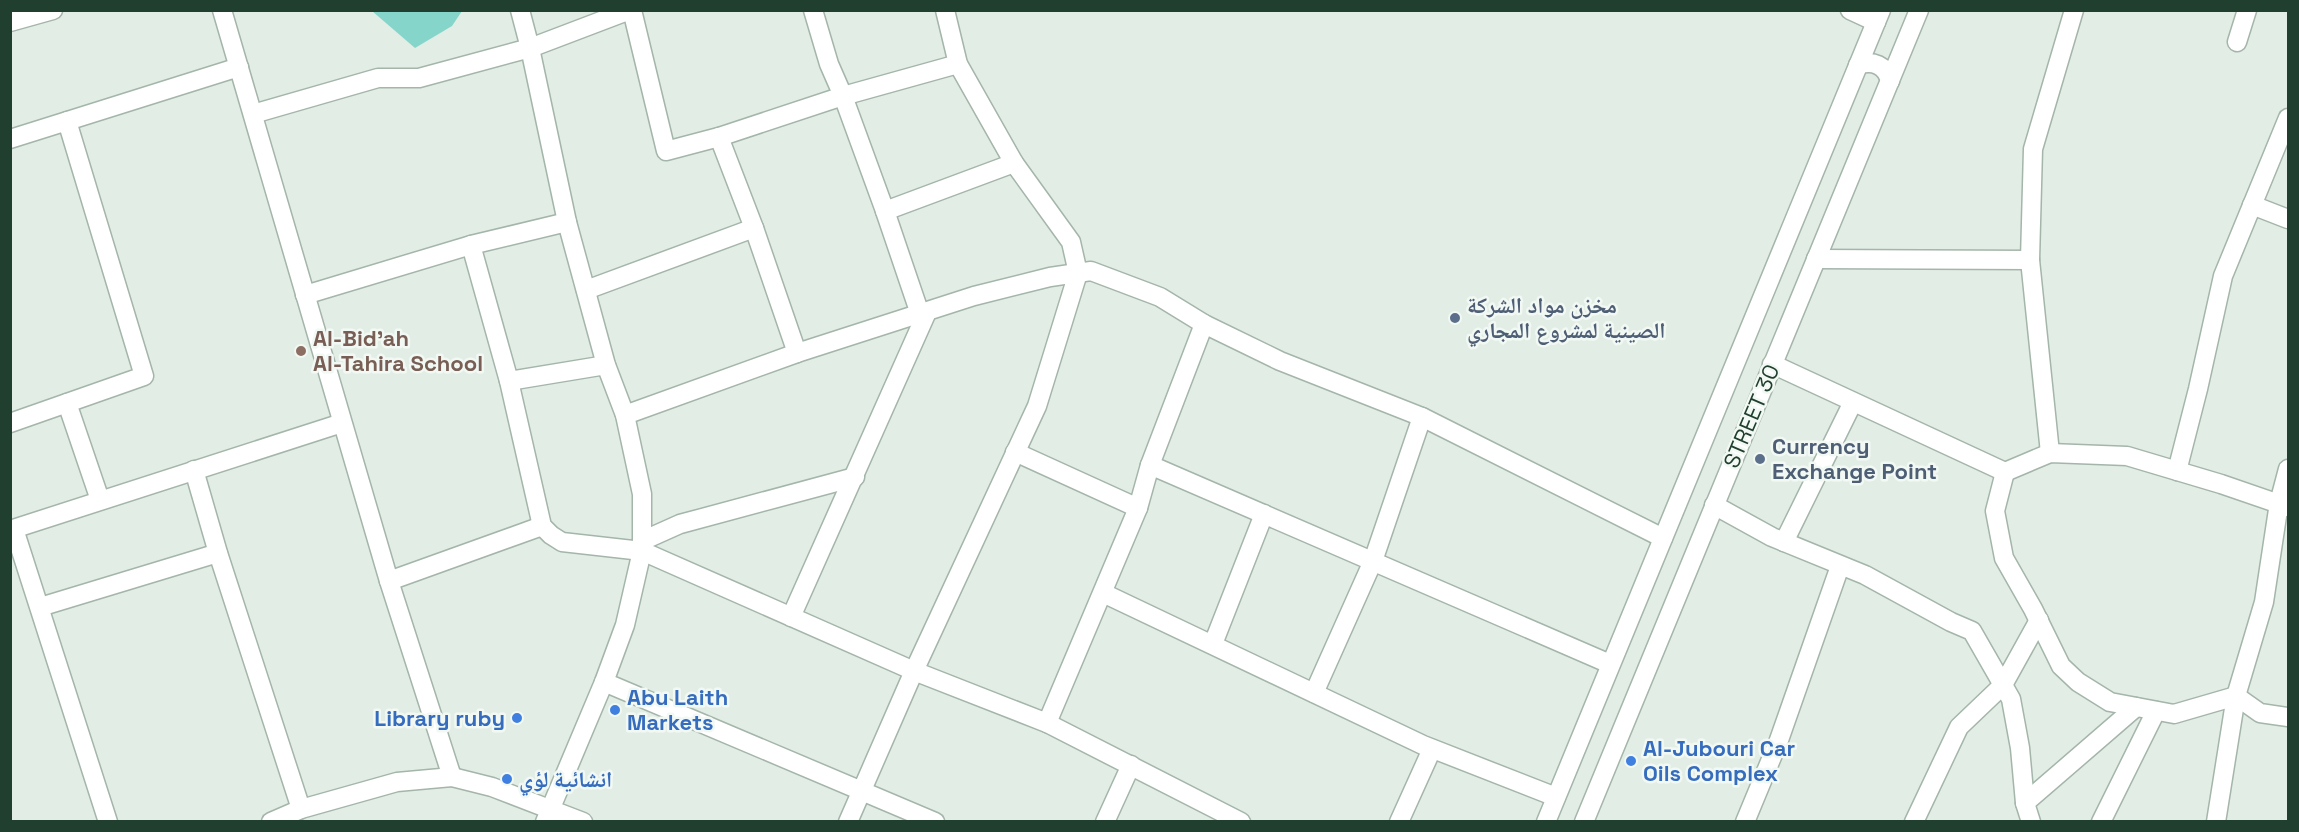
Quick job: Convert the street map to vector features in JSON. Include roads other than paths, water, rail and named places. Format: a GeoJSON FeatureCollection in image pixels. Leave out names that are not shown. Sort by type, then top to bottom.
{"type":"FeatureCollection","features":[{"type":"Feature","properties":{"kind":"street"},"geometry":{"type":"LineString","coordinates":[[10,22],[53,10]]}},
{"type":"Feature","properties":{"kind":"street"},"geometry":{"type":"LineString","coordinates":[[222,10],[388,581],[452,777]]}},
{"type":"Feature","properties":{"kind":"street"},"geometry":{"type":"LineString","coordinates":[[520,10],[567,222],[606,365],[625,415],[642,494],[642,546],[625,625],[604,682],[548,815]]}},
{"type":"Feature","properties":{"kind":"street"},"geometry":{"type":"LineString","coordinates":[[253,114],[378,78],[419,78],[530,48],[631,10],[666,151],[719,137],[843,96],[958,64]]}},
{"type":"Feature","properties":{"kind":"street"},"geometry":{"type":"LineString","coordinates":[[791,617],[855,477],[923,313],[829,64],[813,10]]}},
{"type":"Feature","properties":{"kind":"street"},"geometry":{"type":"LineString","coordinates":[[848,822],[914,671],[1036,406],[1078,273],[1071,242],[1014,164],[958,64],[945,10]]}},
{"type":"Feature","properties":{"kind":"street"},"geometry":{"type":"LineString","coordinates":[[1850,10],[1879,16]]}},
{"type":"Feature","properties":{"kind":"street"},"geometry":{"type":"LineString","coordinates":[[1904,10],[1912,10]]}},
{"type":"Feature","properties":{"kind":"street","name":"STREET 30"},"geometry":{"type":"LineString","coordinates":[[1584,822],[1919,10]]}},
{"type":"Feature","properties":{"kind":"street"},"geometry":{"type":"LineString","coordinates":[[2049,453],[2030,260],[2033,149],[2074,10]]}},
{"type":"Feature","properties":{"kind":"street"},"geometry":{"type":"LineString","coordinates":[[2237,42],[2247,10]]}},
{"type":"Feature","properties":{"kind":"street","name":"STREET 30"},"geometry":{"type":"LineString","coordinates":[[1546,822],[1879,16]]}},
{"type":"Feature","properties":{"kind":"street"},"geometry":{"type":"LineString","coordinates":[[1858,65],[1875,63],[1887,72],[1890,81]]}},
{"type":"Feature","properties":{"kind":"street"},"geometry":{"type":"LineString","coordinates":[[10,139],[239,67]]}},
{"type":"Feature","properties":{"kind":"street"},"geometry":{"type":"LineString","coordinates":[[2177,471],[2223,276],[2289,118]]}},
{"type":"Feature","properties":{"kind":"street"},"geometry":{"type":"LineString","coordinates":[[10,423],[144,376],[67,122]]}},
{"type":"Feature","properties":{"kind":"street"},"geometry":{"type":"LineString","coordinates":[[719,137],[754,228],[797,353]]}},
{"type":"Feature","properties":{"kind":"street"},"geometry":{"type":"LineString","coordinates":[[885,211],[1014,164]]}},
{"type":"Feature","properties":{"kind":"street"},"geometry":{"type":"LineString","coordinates":[[2252,205],[2289,219]]}},
{"type":"Feature","properties":{"kind":"street"},"geometry":{"type":"LineString","coordinates":[[305,295],[471,245],[567,222]]}},
{"type":"Feature","properties":{"kind":"street"},"geometry":{"type":"LineString","coordinates":[[586,290],[754,228]]}},
{"type":"Feature","properties":{"kind":"street"},"geometry":{"type":"LineString","coordinates":[[471,245],[509,381],[542,526],[551,536],[562,542],[642,546],[791,617],[914,671],[1047,723],[1241,822]]}},
{"type":"Feature","properties":{"kind":"street"},"geometry":{"type":"LineString","coordinates":[[1816,259],[2030,260]]}},
{"type":"Feature","properties":{"kind":"street"},"geometry":{"type":"LineString","coordinates":[[625,415],[797,353],[974,296],[1050,277],[1091,271],[1160,297],[1204,324],[1280,361],[1422,417],[1663,538]]}},
{"type":"Feature","properties":{"kind":"street"},"geometry":{"type":"LineString","coordinates":[[1047,723],[1138,508],[1150,465],[1204,324]]}},
{"type":"Feature","properties":{"kind":"street"},"geometry":{"type":"LineString","coordinates":[[1772,364],[2005,472],[2049,453],[2127,456],[2284,505]]}},
{"type":"Feature","properties":{"kind":"street"},"geometry":{"type":"LineString","coordinates":[[509,381],[606,365]]}},
{"type":"Feature","properties":{"kind":"street"},"geometry":{"type":"LineString","coordinates":[[1784,542],[1852,402]]}},
{"type":"Feature","properties":{"kind":"street"},"geometry":{"type":"LineString","coordinates":[[67,403],[100,500]]}},
{"type":"Feature","properties":{"kind":"street"},"geometry":{"type":"LineString","coordinates":[[1314,693],[1373,561],[1422,417]]}},
{"type":"Feature","properties":{"kind":"street"},"geometry":{"type":"LineString","coordinates":[[108,822],[40,607],[12,529],[342,423]]}},
{"type":"Feature","properties":{"kind":"street"},"geometry":{"type":"LineString","coordinates":[[1015,452],[1138,508]]}},
{"type":"Feature","properties":{"kind":"street"},"geometry":{"type":"LineString","coordinates":[[1150,465],[1610,664]]}},
{"type":"Feature","properties":{"kind":"street"},"geometry":{"type":"LineString","coordinates":[[2216,822],[2236,696],[2264,602],[2289,469]]}},
{"type":"Feature","properties":{"kind":"street"},"geometry":{"type":"LineString","coordinates":[[194,470],[218,553],[302,809]]}},
{"type":"Feature","properties":{"kind":"street"},"geometry":{"type":"LineString","coordinates":[[2005,472],[1995,511],[2004,558],[2039,620],[2061,666],[2078,682],[2110,702],[2156,711],[2174,714],[2236,696]]}},
{"type":"Feature","properties":{"kind":"street"},"geometry":{"type":"LineString","coordinates":[[642,546],[680,524],[855,477]]}},
{"type":"Feature","properties":{"kind":"street"},"geometry":{"type":"LineString","coordinates":[[1714,505],[1784,542],[1865,575],[1972,631],[2011,699],[2020,748],[2025,803],[2031,822]]}},
{"type":"Feature","properties":{"kind":"street"},"geometry":{"type":"LineString","coordinates":[[1213,644],[1264,514]]}},
{"type":"Feature","properties":{"kind":"street"},"geometry":{"type":"LineString","coordinates":[[388,581],[542,526]]}},
{"type":"Feature","properties":{"kind":"street"},"geometry":{"type":"LineString","coordinates":[[40,607],[218,553]]}},
{"type":"Feature","properties":{"kind":"street"},"geometry":{"type":"LineString","coordinates":[[1745,822],[1779,740],[1840,566]]}},
{"type":"Feature","properties":{"kind":"street"},"geometry":{"type":"LineString","coordinates":[[1103,593],[1432,749],[1556,797]]}},
{"type":"Feature","properties":{"kind":"street"},"geometry":{"type":"LineString","coordinates":[[1914,822],[1959,727],[2003,685],[2039,620]]}},
{"type":"Feature","properties":{"kind":"street"},"geometry":{"type":"LineString","coordinates":[[604,682],[935,822]]}},
{"type":"Feature","properties":{"kind":"street"},"geometry":{"type":"LineString","coordinates":[[2236,696],[2260,713],[2289,717]]}},
{"type":"Feature","properties":{"kind":"street"},"geometry":{"type":"LineString","coordinates":[[2025,803],[2136,707]]}},
{"type":"Feature","properties":{"kind":"street"},"geometry":{"type":"LineString","coordinates":[[2101,822],[2156,711]]}},
{"type":"Feature","properties":{"kind":"street"},"geometry":{"type":"LineString","coordinates":[[1404,820],[1432,749]]}},
{"type":"Feature","properties":{"kind":"street"},"geometry":{"type":"LineString","coordinates":[[1105,822],[1131,765]]}},
{"type":"Feature","properties":{"kind":"street"},"geometry":{"type":"LineString","coordinates":[[271,822],[302,809],[397,782],[452,777],[492,787],[548,815],[583,822]]}},
{"type":"Feature","properties":{"kind":"water"},"geometry":{"type":"Polygon","coordinates":[[[372,11],[462,11],[452,26],[415,48],[372,11]]]}},
{"type":"Feature","properties":{"kind":"place","name":"مخزن مواد الشركة الصينية لمشروع المجاري"},"geometry":{"type":"Point","coordinates":[1455,318]}},
{"type":"Feature","properties":{"kind":"place","name":"Al-Bid’ah Al-Tahira School"},"geometry":{"type":"Point","coordinates":[301,351]}},
{"type":"Feature","properties":{"kind":"place","name":"Currency Exchange Point"},"geometry":{"type":"Point","coordinates":[1760,459]}},
{"type":"Feature","properties":{"kind":"place","name":"Abu Laith Markets"},"geometry":{"type":"Point","coordinates":[615,710]}},
{"type":"Feature","properties":{"kind":"place","name":"Library ruby"},"geometry":{"type":"Point","coordinates":[517,718]}},
{"type":"Feature","properties":{"kind":"place","name":"Al-Jubouri Car Oils Complex"},"geometry":{"type":"Point","coordinates":[1631,761]}},
{"type":"Feature","properties":{"kind":"place","name":"انشائية لؤي"},"geometry":{"type":"Point","coordinates":[507,779]}}]}
